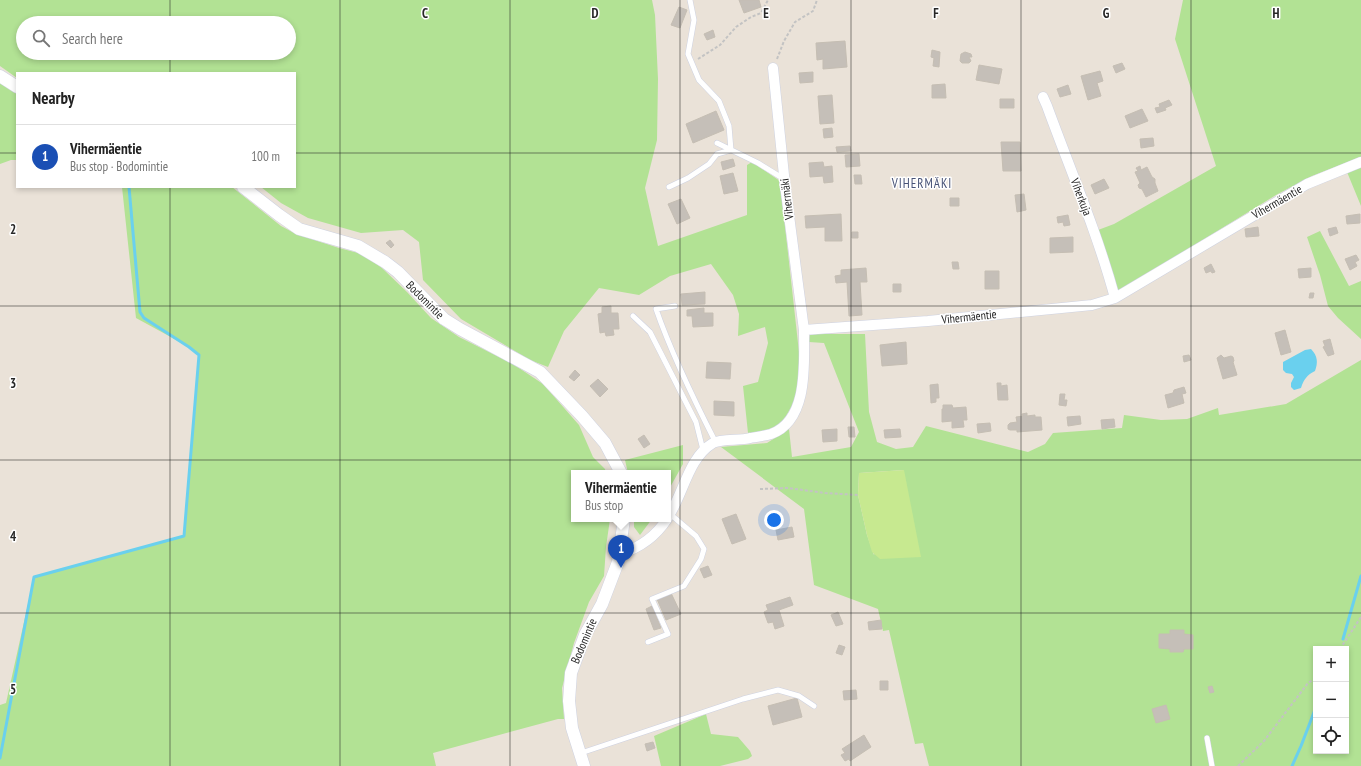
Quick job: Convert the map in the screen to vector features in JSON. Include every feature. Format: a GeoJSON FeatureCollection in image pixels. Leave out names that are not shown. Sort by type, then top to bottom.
{"type":"FeatureCollection","features":[{"type":"Feature","properties":{"kind":"street","name":"Vihermäki"},"geometry":{"type":"LineString","coordinates":[[773,68],[784,179],[804,330]]}},
{"type":"Feature","properties":{"kind":"street"},"geometry":{"type":"LineString","coordinates":[[0,76],[16,86]]}},
{"type":"Feature","properties":{"kind":"street","name":"Viherkuja"},"geometry":{"type":"LineString","coordinates":[[1043,97],[1084,204],[1110,279],[1115,298]]}},
{"type":"Feature","properties":{"kind":"street","name":"Vihermäentie"},"geometry":{"type":"LineString","coordinates":[[804,330],[928,321],[1092,305],[1115,298],[1307,184],[1361,162]]}},
{"type":"Feature","properties":{"kind":"street","name":"Bodomintie"},"geometry":{"type":"LineString","coordinates":[[244,188],[299,229],[358,246],[386,262],[444,319],[540,372],[582,416],[604,443],[619,470]]}},
{"type":"Feature","properties":{"kind":"street"},"geometry":{"type":"LineString","coordinates":[[671,511],[696,459],[704,450],[715,442],[747,439],[771,434],[786,425],[796,410],[801,396],[804,367],[804,330]]}},
{"type":"Feature","properties":{"kind":"street","name":"Bodomintie"},"geometry":{"type":"LineString","coordinates":[[584,766],[572,728],[568,701],[571,673],[585,635],[602,604],[618,562],[624,522]]}},
{"type":"Feature","properties":{"kind":"street"},"geometry":{"type":"LineString","coordinates":[[620,554],[638,547],[649,539],[665,522]]}},
{"type":"Feature","properties":{"kind":"lane"},"geometry":{"type":"LineString","coordinates":[[690,0],[694,20],[688,54],[699,80],[719,101],[729,126],[731,150]]}},
{"type":"Feature","properties":{"kind":"lane"},"geometry":{"type":"LineString","coordinates":[[717,143],[758,162],[784,179]]}},
{"type":"Feature","properties":{"kind":"lane"},"geometry":{"type":"LineString","coordinates":[[669,187],[693,175],[709,164],[716,154],[731,150]]}},
{"type":"Feature","properties":{"kind":"lane"},"geometry":{"type":"LineString","coordinates":[[675,306],[656,309],[668,343],[686,384],[715,442]]}},
{"type":"Feature","properties":{"kind":"lane"},"geometry":{"type":"LineString","coordinates":[[633,316],[650,332],[696,422],[704,450]]}},
{"type":"Feature","properties":{"kind":"lane"},"geometry":{"type":"LineString","coordinates":[[648,642],[668,634],[652,600],[684,586],[701,559],[704,549],[696,536],[671,519]]}},
{"type":"Feature","properties":{"kind":"lane"},"geometry":{"type":"LineString","coordinates":[[581,753],[743,699],[778,690],[799,696],[814,706]]}},
{"type":"Feature","properties":{"kind":"lane"},"geometry":{"type":"LineString","coordinates":[[1207,738],[1212,766]]}},
{"type":"Feature","properties":{"kind":"path"},"geometry":{"type":"LineString","coordinates":[[692,63],[720,45],[736,27],[751,17],[761,13],[768,0]]}},
{"type":"Feature","properties":{"kind":"path"},"geometry":{"type":"LineString","coordinates":[[773,68],[784,41],[796,22],[813,11],[817,0]]}},
{"type":"Feature","properties":{"kind":"path"},"geometry":{"type":"LineString","coordinates":[[760,489],[788,488],[825,494],[858,495]]}},
{"type":"Feature","properties":{"kind":"path"},"geometry":{"type":"LineString","coordinates":[[1342,646],[1361,618]]}},
{"type":"Feature","properties":{"kind":"path"},"geometry":{"type":"LineString","coordinates":[[1238,766],[1264,741],[1308,683],[1313,680]]}},
{"type":"Feature","properties":{"kind":"green space"},"geometry":{"type":"Polygon","coordinates":[[[0,0],[652,0],[655,15],[658,79],[657,140],[645,188],[658,246],[747,215],[747,165],[752,162],[780,181],[800,361],[797,392],[792,406],[783,421],[770,431],[748,433],[743,386],[758,382],[768,343],[765,327],[738,336],[739,314],[733,295],[711,264],[670,276],[639,295],[599,288],[564,331],[548,367],[530,360],[461,319],[423,280],[419,242],[403,230],[361,233],[308,218],[281,203],[262,188],[296,188],[296,72],[16,72],[16,77],[0,66],[0,0]]]}},
{"type":"Feature","properties":{"kind":"green space"},"geometry":{"type":"Polygon","coordinates":[[[1183,0],[1361,0],[1361,157],[1312,176],[1276,195],[1118,292],[1098,230],[1114,224],[1216,166],[1175,39],[1183,0]]]}},
{"type":"Feature","properties":{"kind":"green space"},"geometry":{"type":"Polygon","coordinates":[[[0,82],[16,93],[16,160],[11,160],[0,164],[0,82]]]}},
{"type":"Feature","properties":{"kind":"green space"},"geometry":{"type":"Polygon","coordinates":[[[1361,167],[1361,206],[1347,172],[1361,167]]]}},
{"type":"Feature","properties":{"kind":"green space"},"geometry":{"type":"Polygon","coordinates":[[[122,188],[233,188],[281,226],[296,234],[362,254],[382,268],[431,318],[459,337],[513,364],[543,384],[579,425],[593,457],[605,470],[571,470],[571,522],[610,522],[604,576],[589,602],[574,643],[562,688],[564,719],[558,719],[433,753],[436,766],[0,766],[0,705],[6,703],[34,577],[184,536],[199,355],[189,347],[136,318],[122,188]]]}},
{"type":"Feature","properties":{"kind":"green space"},"geometry":{"type":"Polygon","coordinates":[[[1320,231],[1349,286],[1361,281],[1361,339],[1338,318],[1328,306],[1320,275],[1307,237],[1320,231]]]}},
{"type":"Feature","properties":{"kind":"green space"},"geometry":{"type":"Polygon","coordinates":[[[810,334],[865,334],[869,412],[877,442],[896,449],[913,447],[926,426],[1028,452],[1045,444],[1053,433],[1122,428],[1124,415],[1161,420],[1187,419],[1218,408],[1219,415],[1286,404],[1361,360],[1361,766],[929,766],[923,743],[915,744],[889,630],[883,631],[878,609],[814,585],[804,509],[721,447],[767,443],[789,429],[792,457],[851,447],[859,432],[824,343],[809,342],[810,334]],[[904,470],[859,473],[858,495],[867,535],[874,555],[904,470]]]}},
{"type":"Feature","properties":{"kind":"green space"},"geometry":{"type":"Polygon","coordinates":[[[683,445],[683,464],[671,486],[671,470],[627,470],[625,460],[683,445]]]}},
{"type":"Feature","properties":{"kind":"green space"},"geometry":{"type":"Polygon","coordinates":[[[904,470],[921,557],[880,559],[872,552],[867,535],[858,495],[859,473],[904,470]]]}},
{"type":"Feature","properties":{"kind":"green space"},"geometry":{"type":"Polygon","coordinates":[[[634,522],[650,522],[640,535],[634,527],[634,522]]]}},
{"type":"Feature","properties":{"kind":"green space"},"geometry":{"type":"Polygon","coordinates":[[[706,714],[711,734],[738,737],[750,751],[752,756],[748,759],[720,766],[661,766],[654,736],[706,714]]]}},
{"type":"Feature","properties":{"kind":"water"},"geometry":{"type":"Polygon","coordinates":[[[1311,349],[1317,360],[1315,371],[1306,378],[1301,388],[1294,390],[1291,387],[1291,383],[1294,377],[1292,374],[1286,373],[1283,370],[1283,362],[1305,350],[1311,349]]]}},
{"type":"Feature","properties":{"kind":"building"},"geometry":{"type":"Polygon","coordinates":[[[739,0],[759,0],[761,7],[744,13],[739,0]]]}},
{"type":"Feature","properties":{"kind":"building"},"geometry":{"type":"Polygon","coordinates":[[[679,7],[687,10],[680,28],[671,25],[679,7]]]}},
{"type":"Feature","properties":{"kind":"building"},"geometry":{"type":"Polygon","coordinates":[[[713,30],[715,37],[707,40],[704,34],[713,30]]]}},
{"type":"Feature","properties":{"kind":"building"},"geometry":{"type":"Polygon","coordinates":[[[845,41],[847,67],[823,69],[823,59],[817,60],[816,43],[845,41]]]}},
{"type":"Feature","properties":{"kind":"building"},"geometry":{"type":"Polygon","coordinates":[[[932,50],[940,52],[939,67],[933,66],[934,58],[931,57],[932,50]]]}},
{"type":"Feature","properties":{"kind":"building"},"geometry":{"type":"Polygon","coordinates":[[[965,52],[971,54],[972,57],[969,57],[971,61],[969,63],[962,63],[960,61],[961,54],[965,52]]]}},
{"type":"Feature","properties":{"kind":"building"},"geometry":{"type":"Polygon","coordinates":[[[1122,63],[1125,69],[1116,73],[1113,66],[1122,63]]]}},
{"type":"Feature","properties":{"kind":"building"},"geometry":{"type":"Polygon","coordinates":[[[979,65],[1002,69],[999,84],[976,80],[979,65]]]}},
{"type":"Feature","properties":{"kind":"building"},"geometry":{"type":"Polygon","coordinates":[[[1100,71],[1103,81],[1097,83],[1101,96],[1088,100],[1081,76],[1100,71]]]}},
{"type":"Feature","properties":{"kind":"building"},"geometry":{"type":"Polygon","coordinates":[[[813,72],[813,82],[800,83],[799,73],[813,72]]]}},
{"type":"Feature","properties":{"kind":"building"},"geometry":{"type":"Polygon","coordinates":[[[945,84],[946,98],[932,98],[932,85],[945,84]]]}},
{"type":"Feature","properties":{"kind":"building"},"geometry":{"type":"Polygon","coordinates":[[[1068,85],[1071,94],[1060,97],[1057,89],[1068,85]]]}},
{"type":"Feature","properties":{"kind":"building"},"geometry":{"type":"Polygon","coordinates":[[[832,95],[834,123],[820,124],[818,96],[832,95]]]}},
{"type":"Feature","properties":{"kind":"building"},"geometry":{"type":"Polygon","coordinates":[[[1000,99],[1014,99],[1014,108],[1000,108],[1000,99]]]}},
{"type":"Feature","properties":{"kind":"building"},"geometry":{"type":"Polygon","coordinates":[[[1169,100],[1172,105],[1165,108],[1166,110],[1157,113],[1155,108],[1160,107],[1159,104],[1169,100]]]}},
{"type":"Feature","properties":{"kind":"building"},"geometry":{"type":"Polygon","coordinates":[[[1142,109],[1148,121],[1130,128],[1125,116],[1142,109]]]}},
{"type":"Feature","properties":{"kind":"building"},"geometry":{"type":"Polygon","coordinates":[[[716,111],[724,130],[693,143],[686,124],[716,111]]]}},
{"type":"Feature","properties":{"kind":"building"},"geometry":{"type":"Polygon","coordinates":[[[832,128],[833,137],[824,138],[823,129],[832,128]]]}},
{"type":"Feature","properties":{"kind":"building"},"geometry":{"type":"Polygon","coordinates":[[[1153,138],[1154,146],[1141,148],[1140,139],[1153,138]]]}},
{"type":"Feature","properties":{"kind":"building"},"geometry":{"type":"Polygon","coordinates":[[[1001,142],[1020,142],[1021,171],[1003,171],[1001,142]]]}},
{"type":"Feature","properties":{"kind":"building"},"geometry":{"type":"Polygon","coordinates":[[[850,146],[851,151],[837,152],[836,147],[850,146]]]}},
{"type":"Feature","properties":{"kind":"building"},"geometry":{"type":"Polygon","coordinates":[[[859,154],[860,166],[846,167],[845,155],[859,154]]]}},
{"type":"Feature","properties":{"kind":"building"},"geometry":{"type":"Polygon","coordinates":[[[733,159],[735,166],[723,170],[721,162],[733,159]]]}},
{"type":"Feature","properties":{"kind":"building"},"geometry":{"type":"Polygon","coordinates":[[[823,162],[824,167],[832,166],[833,182],[824,183],[823,176],[810,177],[809,163],[823,162]]]}},
{"type":"Feature","properties":{"kind":"building"},"geometry":{"type":"Polygon","coordinates":[[[1140,166],[1141,170],[1147,167],[1152,177],[1155,179],[1158,191],[1146,197],[1142,189],[1139,188],[1138,185],[1140,183],[1135,172],[1138,171],[1136,168],[1140,166]]]}},
{"type":"Feature","properties":{"kind":"building"},"geometry":{"type":"Polygon","coordinates":[[[733,173],[738,191],[724,194],[720,176],[733,173]]]}},
{"type":"Feature","properties":{"kind":"building"},"geometry":{"type":"Polygon","coordinates":[[[854,175],[861,175],[862,184],[855,184],[854,175]]]}},
{"type":"Feature","properties":{"kind":"building"},"geometry":{"type":"Polygon","coordinates":[[[1104,179],[1109,188],[1095,194],[1091,185],[1104,179]]]}},
{"type":"Feature","properties":{"kind":"building"},"geometry":{"type":"Polygon","coordinates":[[[1024,194],[1026,210],[1017,212],[1015,195],[1024,194]]]}},
{"type":"Feature","properties":{"kind":"building"},"geometry":{"type":"Polygon","coordinates":[[[950,198],[959,198],[959,206],[950,206],[950,198]]]}},
{"type":"Feature","properties":{"kind":"building"},"geometry":{"type":"Polygon","coordinates":[[[681,199],[690,218],[677,224],[668,204],[681,199]]]}},
{"type":"Feature","properties":{"kind":"building"},"geometry":{"type":"Polygon","coordinates":[[[841,214],[842,241],[825,241],[825,227],[806,228],[805,216],[841,214]]]}},
{"type":"Feature","properties":{"kind":"building"},"geometry":{"type":"Polygon","coordinates":[[[1360,214],[1360,223],[1347,224],[1346,216],[1360,214]]]}},
{"type":"Feature","properties":{"kind":"building"},"geometry":{"type":"Polygon","coordinates":[[[1068,215],[1070,225],[1064,226],[1063,222],[1058,223],[1057,217],[1068,215]]]}},
{"type":"Feature","properties":{"kind":"building"},"geometry":{"type":"Polygon","coordinates":[[[1258,227],[1259,236],[1246,237],[1245,229],[1258,227]]]}},
{"type":"Feature","properties":{"kind":"building"},"geometry":{"type":"Polygon","coordinates":[[[1336,227],[1338,233],[1330,236],[1328,229],[1336,227]]]}},
{"type":"Feature","properties":{"kind":"building"},"geometry":{"type":"Polygon","coordinates":[[[852,232],[858,232],[858,238],[852,238],[852,232]]]}},
{"type":"Feature","properties":{"kind":"building"},"geometry":{"type":"Polygon","coordinates":[[[1073,237],[1073,252],[1050,253],[1050,238],[1073,237]]]}},
{"type":"Feature","properties":{"kind":"building"},"geometry":{"type":"Polygon","coordinates":[[[390,240],[394,245],[391,248],[386,243],[390,240]]]}},
{"type":"Feature","properties":{"kind":"building"},"geometry":{"type":"Polygon","coordinates":[[[1356,255],[1359,260],[1355,262],[1357,266],[1350,270],[1345,259],[1356,255]]]}},
{"type":"Feature","properties":{"kind":"building"},"geometry":{"type":"Polygon","coordinates":[[[952,262],[958,262],[959,269],[953,269],[952,262]]]}},
{"type":"Feature","properties":{"kind":"building"},"geometry":{"type":"Polygon","coordinates":[[[1211,264],[1215,272],[1212,273],[1211,271],[1206,273],[1204,268],[1211,264]]]}},
{"type":"Feature","properties":{"kind":"building"},"geometry":{"type":"Polygon","coordinates":[[[866,268],[867,282],[860,282],[862,315],[849,316],[847,282],[836,283],[835,276],[841,275],[841,270],[866,268]]]}},
{"type":"Feature","properties":{"kind":"building"},"geometry":{"type":"Polygon","coordinates":[[[1311,268],[1311,277],[1299,278],[1298,269],[1311,268]]]}},
{"type":"Feature","properties":{"kind":"building"},"geometry":{"type":"Polygon","coordinates":[[[985,271],[999,271],[999,289],[985,289],[985,271]]]}},
{"type":"Feature","properties":{"kind":"building"},"geometry":{"type":"Polygon","coordinates":[[[893,284],[901,284],[901,292],[893,292],[893,284]]]}},
{"type":"Feature","properties":{"kind":"building"},"geometry":{"type":"Polygon","coordinates":[[[705,292],[705,304],[682,305],[681,294],[705,292]]]}},
{"type":"Feature","properties":{"kind":"building"},"geometry":{"type":"Polygon","coordinates":[[[1310,293],[1314,293],[1313,298],[1309,298],[1310,293]]]}},
{"type":"Feature","properties":{"kind":"building"},"geometry":{"type":"Polygon","coordinates":[[[611,306],[611,313],[618,313],[619,329],[613,329],[614,335],[606,336],[605,332],[600,333],[598,314],[602,313],[602,307],[611,306]]]}},
{"type":"Feature","properties":{"kind":"building"},"geometry":{"type":"Polygon","coordinates":[[[704,308],[704,313],[713,313],[713,326],[693,327],[692,316],[687,316],[687,310],[704,308]]]}},
{"type":"Feature","properties":{"kind":"building"},"geometry":{"type":"Polygon","coordinates":[[[1285,330],[1291,352],[1281,355],[1275,333],[1285,330]]]}},
{"type":"Feature","properties":{"kind":"building"},"geometry":{"type":"Polygon","coordinates":[[[1330,339],[1334,354],[1328,356],[1323,347],[1325,346],[1323,341],[1330,339]]]}},
{"type":"Feature","properties":{"kind":"building"},"geometry":{"type":"Polygon","coordinates":[[[906,342],[907,364],[882,366],[880,345],[906,342]]]}},
{"type":"Feature","properties":{"kind":"building"},"geometry":{"type":"Polygon","coordinates":[[[1189,355],[1191,360],[1184,362],[1183,356],[1189,355]]]}},
{"type":"Feature","properties":{"kind":"building"},"geometry":{"type":"Polygon","coordinates":[[[1221,355],[1224,358],[1231,356],[1233,357],[1237,375],[1223,379],[1217,358],[1221,355]]]}},
{"type":"Feature","properties":{"kind":"building"},"geometry":{"type":"Polygon","coordinates":[[[707,362],[731,363],[730,379],[706,378],[707,362]]]}},
{"type":"Feature","properties":{"kind":"building"},"geometry":{"type":"Polygon","coordinates":[[[575,370],[580,375],[574,381],[569,377],[575,370]]]}},
{"type":"Feature","properties":{"kind":"building"},"geometry":{"type":"Polygon","coordinates":[[[598,379],[608,389],[600,397],[590,386],[598,379]]]}},
{"type":"Feature","properties":{"kind":"building"},"geometry":{"type":"Polygon","coordinates":[[[997,383],[1001,383],[1001,386],[1007,385],[1008,400],[998,400],[997,383]]]}},
{"type":"Feature","properties":{"kind":"building"},"geometry":{"type":"Polygon","coordinates":[[[938,384],[939,398],[936,398],[936,402],[931,403],[930,385],[938,384]]]}},
{"type":"Feature","properties":{"kind":"building"},"geometry":{"type":"Polygon","coordinates":[[[1184,387],[1186,393],[1182,394],[1184,403],[1168,408],[1165,395],[1173,393],[1174,390],[1184,387]]]}},
{"type":"Feature","properties":{"kind":"building"},"geometry":{"type":"Polygon","coordinates":[[[1060,394],[1065,394],[1064,400],[1067,400],[1066,406],[1059,405],[1060,394]]]}},
{"type":"Feature","properties":{"kind":"building"},"geometry":{"type":"Polygon","coordinates":[[[714,401],[734,402],[734,416],[714,415],[714,401]]]}},
{"type":"Feature","properties":{"kind":"building"},"geometry":{"type":"Polygon","coordinates":[[[943,405],[952,405],[953,408],[966,407],[967,420],[963,420],[964,427],[952,428],[952,421],[942,422],[943,405]]]}},
{"type":"Feature","properties":{"kind":"building"},"geometry":{"type":"Polygon","coordinates":[[[1027,413],[1027,416],[1035,415],[1035,417],[1041,417],[1042,430],[1017,432],[1017,430],[1008,429],[1008,425],[1010,423],[1017,422],[1016,417],[1023,416],[1022,414],[1027,413]]]}},
{"type":"Feature","properties":{"kind":"building"},"geometry":{"type":"Polygon","coordinates":[[[1080,416],[1081,424],[1068,426],[1067,417],[1080,416]]]}},
{"type":"Feature","properties":{"kind":"building"},"geometry":{"type":"Polygon","coordinates":[[[1114,419],[1115,427],[1102,429],[1101,420],[1114,419]]]}},
{"type":"Feature","properties":{"kind":"building"},"geometry":{"type":"Polygon","coordinates":[[[990,423],[991,431],[978,433],[977,424],[990,423]]]}},
{"type":"Feature","properties":{"kind":"building"},"geometry":{"type":"Polygon","coordinates":[[[848,427],[854,427],[855,437],[849,437],[848,427]]]}},
{"type":"Feature","properties":{"kind":"building"},"geometry":{"type":"Polygon","coordinates":[[[837,429],[837,441],[823,442],[822,430],[837,429]]]}},
{"type":"Feature","properties":{"kind":"building"},"geometry":{"type":"Polygon","coordinates":[[[900,429],[901,437],[885,438],[884,430],[900,429]]]}},
{"type":"Feature","properties":{"kind":"building"},"geometry":{"type":"Polygon","coordinates":[[[644,435],[650,444],[644,448],[638,439],[644,435]]]}},
{"type":"Feature","properties":{"kind":"building"},"geometry":{"type":"Polygon","coordinates":[[[736,514],[746,539],[732,544],[722,519],[736,514]]]}},
{"type":"Feature","properties":{"kind":"building"},"geometry":{"type":"Polygon","coordinates":[[[792,527],[794,537],[778,540],[776,530],[792,527]]]}},
{"type":"Feature","properties":{"kind":"building"},"geometry":{"type":"Polygon","coordinates":[[[708,566],[712,575],[704,578],[700,569],[708,566]]]}},
{"type":"Feature","properties":{"kind":"building"},"geometry":{"type":"Polygon","coordinates":[[[671,593],[681,614],[666,620],[657,599],[671,593]]]}},
{"type":"Feature","properties":{"kind":"building"},"geometry":{"type":"Polygon","coordinates":[[[790,597],[793,605],[779,610],[784,626],[775,629],[773,622],[768,623],[764,612],[768,610],[766,605],[790,597]]]}},
{"type":"Feature","properties":{"kind":"building"},"geometry":{"type":"Polygon","coordinates":[[[652,606],[661,628],[654,630],[646,609],[652,606]]]}},
{"type":"Feature","properties":{"kind":"building"},"geometry":{"type":"Polygon","coordinates":[[[838,612],[843,624],[836,626],[831,615],[838,612]]]}},
{"type":"Feature","properties":{"kind":"building"},"geometry":{"type":"Polygon","coordinates":[[[881,620],[882,629],[869,630],[868,622],[881,620]]]}},
{"type":"Feature","properties":{"kind":"building"},"geometry":{"type":"Polygon","coordinates":[[[1170,630],[1184,630],[1184,634],[1193,635],[1193,649],[1184,649],[1183,652],[1170,652],[1170,649],[1159,648],[1159,634],[1170,634],[1170,630]]]}},
{"type":"Feature","properties":{"kind":"building"},"geometry":{"type":"Polygon","coordinates":[[[839,645],[845,647],[842,655],[836,653],[839,645]]]}},
{"type":"Feature","properties":{"kind":"building"},"geometry":{"type":"Polygon","coordinates":[[[880,681],[888,681],[888,690],[880,690],[880,681]]]}},
{"type":"Feature","properties":{"kind":"building"},"geometry":{"type":"Polygon","coordinates":[[[1212,686],[1214,692],[1210,693],[1208,687],[1212,686]]]}},
{"type":"Feature","properties":{"kind":"building"},"geometry":{"type":"Polygon","coordinates":[[[856,690],[857,699],[844,700],[843,691],[856,690]]]}},
{"type":"Feature","properties":{"kind":"building"},"geometry":{"type":"Polygon","coordinates":[[[797,698],[802,717],[773,725],[768,706],[797,698]]]}},
{"type":"Feature","properties":{"kind":"building"},"geometry":{"type":"Polygon","coordinates":[[[1166,705],[1170,719],[1156,723],[1152,709],[1166,705]]]}},
{"type":"Feature","properties":{"kind":"building"},"geometry":{"type":"Polygon","coordinates":[[[864,735],[871,747],[850,761],[849,759],[845,761],[841,755],[845,753],[842,749],[864,735]]]}},
{"type":"Feature","properties":{"kind":"building"},"geometry":{"type":"Polygon","coordinates":[[[653,742],[655,748],[647,751],[645,744],[653,742]]]}},
{"type":"Feature","properties":{"kind":"waterway"},"geometry":{"type":"LineString","coordinates":[[0,758],[34,577],[184,536],[199,355],[144,318],[140,312],[129,188]]}},
{"type":"Feature","properties":{"kind":"waterway"},"geometry":{"type":"LineString","coordinates":[[1343,639],[1361,576]]}},
{"type":"Feature","properties":{"kind":"waterway"},"geometry":{"type":"LineString","coordinates":[[1292,766],[1313,715]]}},
{"type":"Feature","properties":{"kind":"place","name":"Vihermäentie"},"geometry":{"type":"Point","coordinates":[621,568]}},
{"type":"Feature","properties":{"kind":"district","name":"VIHERMÄKI"},"geometry":{"type":"Point","coordinates":[922,183]}}]}
